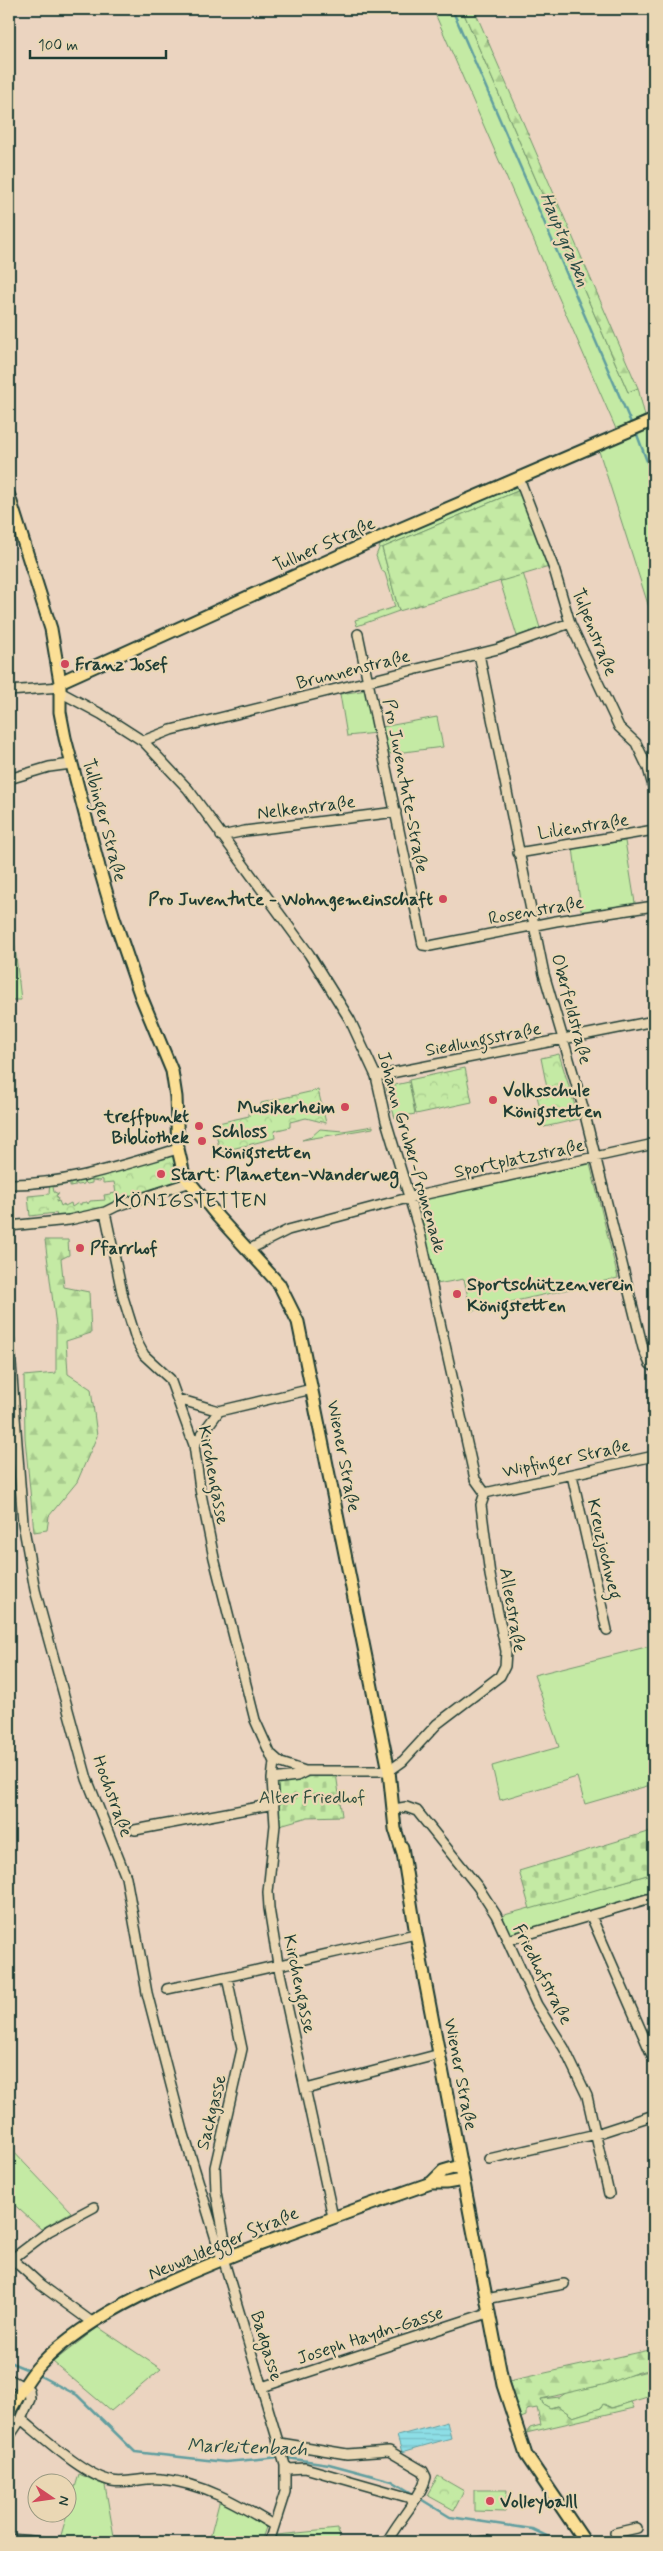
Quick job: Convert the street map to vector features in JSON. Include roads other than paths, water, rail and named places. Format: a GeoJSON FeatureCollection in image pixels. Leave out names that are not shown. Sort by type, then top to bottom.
{"type":"FeatureCollection","features":[{"type":"Feature","properties":{"kind":"main road","name":"Tullner Straße"},"geometry":{"type":"LineString","coordinates":[[60,687],[107,658],[654,420]]}},
{"type":"Feature","properties":{"kind":"main road","name":"Tulbinger Straße"},"geometry":{"type":"LineString","coordinates":[[9,496],[46,609],[60,687],[60,712],[71,764],[114,918],[145,1006],[172,1071],[176,1098],[178,1149],[184,1175],[188,1183]]}},
{"type":"Feature","properties":{"kind":"main road","name":"Wiener Straße"},"geometry":{"type":"LineString","coordinates":[[188,1183],[279,1284],[293,1308],[302,1336],[397,1809],[396,1836],[403,1854],[416,1934],[503,2384],[522,2446],[535,2470],[585,2542]]}},
{"type":"Feature","properties":{"kind":"main road","name":"Neuwaldegger Straße"},"geometry":{"type":"LineString","coordinates":[[431,2183],[443,2171],[460,2166]]}},
{"type":"Feature","properties":{"kind":"main road","name":"Neuwaldegger Straße"},"geometry":{"type":"LineString","coordinates":[[9,2412],[38,2368],[70,2340],[93,2323],[154,2289],[224,2257],[334,2217],[431,2183],[463,2180]]}},
{"type":"Feature","properties":{"kind":"street","name":"Tulpenstraße"},"geometry":{"type":"LineString","coordinates":[[519,478],[554,569],[570,623],[619,727],[636,743],[648,768],[654,790]]}},
{"type":"Feature","properties":{"kind":"street","name":"Brunnenstraße"},"geometry":{"type":"LineString","coordinates":[[143,741],[171,730],[479,654],[570,623]]}},
{"type":"Feature","properties":{"kind":"street","name":"Pro Juventute-Straße"},"geometry":{"type":"LineString","coordinates":[[358,634],[370,682],[406,870],[424,945]]}},
{"type":"Feature","properties":{"kind":"street","name":"Oberfeldstraße"},"geometry":{"type":"LineString","coordinates":[[479,654],[533,926],[562,1041],[596,1158],[643,1348],[650,1364],[654,1367]]}},
{"type":"Feature","properties":{"kind":"street"},"geometry":{"type":"LineString","coordinates":[[9,691],[60,687]]}},
{"type":"Feature","properties":{"kind":"street","name":"Johann Gruber-Promenade"},"geometry":{"type":"LineString","coordinates":[[60,687],[143,741],[188,789],[310,954],[350,1020],[376,1076],[386,1121],[420,1233],[475,1479],[485,1493]]}},
{"type":"Feature","properties":{"kind":"street"},"geometry":{"type":"LineString","coordinates":[[9,779],[49,767],[71,764]]}},
{"type":"Feature","properties":{"kind":"street","name":"Nelkenstraße"},"geometry":{"type":"LineString","coordinates":[[221,836],[396,812]]}},
{"type":"Feature","properties":{"kind":"street","name":"Lilienstraße"},"geometry":{"type":"LineString","coordinates":[[518,853],[654,830]]}},
{"type":"Feature","properties":{"kind":"street","name":"Rosenstraße"},"geometry":{"type":"LineString","coordinates":[[424,945],[430,946],[533,926],[654,906]]}},
{"type":"Feature","properties":{"kind":"street","name":"Siedlungsstraße"},"geometry":{"type":"LineString","coordinates":[[376,1076],[562,1041],[654,1021]]}},
{"type":"Feature","properties":{"kind":"street","name":"Sportplatzstraße"},"geometry":{"type":"LineString","coordinates":[[248,1250],[288,1230],[408,1198],[654,1144]]}},
{"type":"Feature","properties":{"kind":"street"},"geometry":{"type":"LineString","coordinates":[[9,1184],[50,1181],[105,1170],[178,1149]]}},
{"type":"Feature","properties":{"kind":"street"},"geometry":{"type":"LineString","coordinates":[[9,1226],[69,1220],[105,1212],[117,1206],[188,1183]]}},
{"type":"Feature","properties":{"kind":"street","name":"Kirchengasse"},"geometry":{"type":"LineString","coordinates":[[105,1212],[123,1297],[137,1342],[144,1355],[170,1379],[194,1444],[200,1489],[214,1558],[255,1720],[262,1740],[272,1755],[281,1763],[305,1772],[389,1771]]}},
{"type":"Feature","properties":{"kind":"street","name":"Hochstraße"},"geometry":{"type":"LineString","coordinates":[[9,1338],[23,1523],[35,1590],[89,1785],[126,1877],[149,2002],[183,2131],[224,2257]]}},
{"type":"Feature","properties":{"kind":"street"},"geometry":{"type":"LineString","coordinates":[[178,1399],[219,1411],[312,1389]]}},
{"type":"Feature","properties":{"kind":"street"},"geometry":{"type":"LineString","coordinates":[[194,1444],[219,1411]]}},
{"type":"Feature","properties":{"kind":"street","name":"Wipfinger Straße"},"geometry":{"type":"LineString","coordinates":[[485,1493],[654,1456]]}},
{"type":"Feature","properties":{"kind":"street","name":"Kreuzjochweg"},"geometry":{"type":"LineString","coordinates":[[572,1475],[607,1630]]}},
{"type":"Feature","properties":{"kind":"street","name":"Alleestraße"},"geometry":{"type":"LineString","coordinates":[[389,1771],[403,1761],[431,1729],[494,1683],[504,1670],[505,1644],[489,1570],[480,1505],[485,1493]]}},
{"type":"Feature","properties":{"kind":"street","name":"Kirchengasse"},"geometry":{"type":"LineString","coordinates":[[272,1755],[274,1847],[268,1892],[278,1964],[334,2217]]}},
{"type":"Feature","properties":{"kind":"street"},"geometry":{"type":"LineString","coordinates":[[272,1779],[297,1776],[305,1772]]}},
{"type":"Feature","properties":{"kind":"street"},"geometry":{"type":"LineString","coordinates":[[135,1830],[274,1804]]}},
{"type":"Feature","properties":{"kind":"street","name":"Friedhofstraße"},"geometry":{"type":"LineString","coordinates":[[397,1809],[410,1807],[417,1811],[478,1887],[496,1915],[537,2005],[564,2048],[587,2096],[609,2194]]}},
{"type":"Feature","properties":{"kind":"street"},"geometry":{"type":"LineString","coordinates":[[508,1940],[654,1897]]}},
{"type":"Feature","properties":{"kind":"street"},"geometry":{"type":"LineString","coordinates":[[591,1916],[654,2060]]}},
{"type":"Feature","properties":{"kind":"street"},"geometry":{"type":"LineString","coordinates":[[167,1989],[228,1978],[278,1964],[416,1934]]}},
{"type":"Feature","properties":{"kind":"street","name":"Sackgasse"},"geometry":{"type":"LineString","coordinates":[[224,2257],[216,2192],[215,2166],[242,2048],[228,1978]]}},
{"type":"Feature","properties":{"kind":"street"},"geometry":{"type":"LineString","coordinates":[[306,2089],[440,2054]]}},
{"type":"Feature","properties":{"kind":"street"},"geometry":{"type":"LineString","coordinates":[[489,2159],[596,2134],[654,2115]]}},
{"type":"Feature","properties":{"kind":"street"},"geometry":{"type":"LineString","coordinates":[[93,2323],[41,2285],[10,2258],[49,2231],[94,2208]]}},
{"type":"Feature","properties":{"kind":"street","name":"Badgasse"},"geometry":{"type":"LineString","coordinates":[[224,2257],[285,2465],[285,2492],[269,2542]]}},
{"type":"Feature","properties":{"kind":"street"},"geometry":{"type":"LineString","coordinates":[[486,2299],[564,2284]]}},
{"type":"Feature","properties":{"kind":"street","name":"Joseph Haydn-Gasse"},"geometry":{"type":"LineString","coordinates":[[262,2387],[488,2313]]}},
{"type":"Feature","properties":{"kind":"street"},"geometry":{"type":"LineString","coordinates":[[9,2379],[26,2384],[30,2399],[9,2437]]}},
{"type":"Feature","properties":{"kind":"street"},"geometry":{"type":"LineString","coordinates":[[20,2419],[91,2473],[112,2481],[161,2479],[199,2488],[229,2498],[273,2525]]}},
{"type":"Feature","properties":{"kind":"street"},"geometry":{"type":"LineString","coordinates":[[281,2448],[347,2454],[382,2451],[394,2453],[425,2474],[426,2480],[420,2491],[394,2528],[387,2542]]}},
{"type":"Feature","properties":{"kind":"street"},"geometry":{"type":"LineString","coordinates":[[285,2465],[290,2469],[305,2468],[414,2499]]}},
{"type":"Feature","properties":{"kind":"street"},"geometry":{"type":"LineString","coordinates":[[614,2533],[637,2528]]}},
{"type":"Feature","properties":{"kind":"street"},"geometry":{"type":"LineString","coordinates":[[9,2539],[45,2542]]}},
{"type":"Feature","properties":{"kind":"water"},"geometry":{"type":"Polygon","coordinates":[[[447,2422],[451,2438],[402,2452],[397,2436],[447,2422]]]}},
{"type":"Feature","properties":{"kind":"waterway","name":"Hauptgraben"},"geometry":{"type":"LineString","coordinates":[[452,9],[632,425]]}},
{"type":"Feature","properties":{"kind":"waterway","name":"Hauptgraben"},"geometry":{"type":"LineString","coordinates":[[636,432],[654,480]]}},
{"type":"Feature","properties":{"kind":"waterway","name":"Marleitenbach"},"geometry":{"type":"LineString","coordinates":[[9,2362],[31,2371]]}},
{"type":"Feature","properties":{"kind":"waterway","name":"Marleitenbach"},"geometry":{"type":"LineString","coordinates":[[36,2374],[77,2395],[135,2452],[225,2462],[280,2457],[329,2464],[392,2481],[415,2495]]}},
{"type":"Feature","properties":{"kind":"waterway","name":"Marleitenbach"},"geometry":{"type":"LineString","coordinates":[[419,2498],[450,2517],[532,2529],[559,2542]]}},
{"type":"Feature","properties":{"kind":"place","name":"Franz Josef"},"geometry":{"type":"Point","coordinates":[65,664]}},
{"type":"Feature","properties":{"kind":"place","name":"Pro Juventute - Wohngemeinschaft"},"geometry":{"type":"Point","coordinates":[443,899]}},
{"type":"Feature","properties":{"kind":"place","name":"Volksschule Königstetten"},"geometry":{"type":"Point","coordinates":[493,1100]}},
{"type":"Feature","properties":{"kind":"place","name":"Musikerheim"},"geometry":{"type":"Point","coordinates":[345,1107]}},
{"type":"Feature","properties":{"kind":"place","name":"treffpunkt Bibliothek"},"geometry":{"type":"Point","coordinates":[199,1126]}},
{"type":"Feature","properties":{"kind":"place","name":"Schloss Königstetten"},"geometry":{"type":"Point","coordinates":[202,1141]}},
{"type":"Feature","properties":{"kind":"place","name":"Start: Planeten-Wanderweg"},"geometry":{"type":"Point","coordinates":[161,1174]}},
{"type":"Feature","properties":{"kind":"place","name":"Pfarrhof"},"geometry":{"type":"Point","coordinates":[80,1248]}},
{"type":"Feature","properties":{"kind":"place","name":"Sportschützenverein Königstetten"},"geometry":{"type":"Point","coordinates":[457,1294]}},
{"type":"Feature","properties":{"kind":"place","name":"Volleyballl"},"geometry":{"type":"Point","coordinates":[490,2501]}},
{"type":"Feature","properties":{"kind":"district","name":"KÖNIGSTETTEN"},"geometry":{"type":"Point","coordinates":[191,1200]}},
{"type":"Feature","properties":{"kind":"park label","name":"Alter Friedhof"},"geometry":{"type":"Point","coordinates":[312,1797]}}]}
